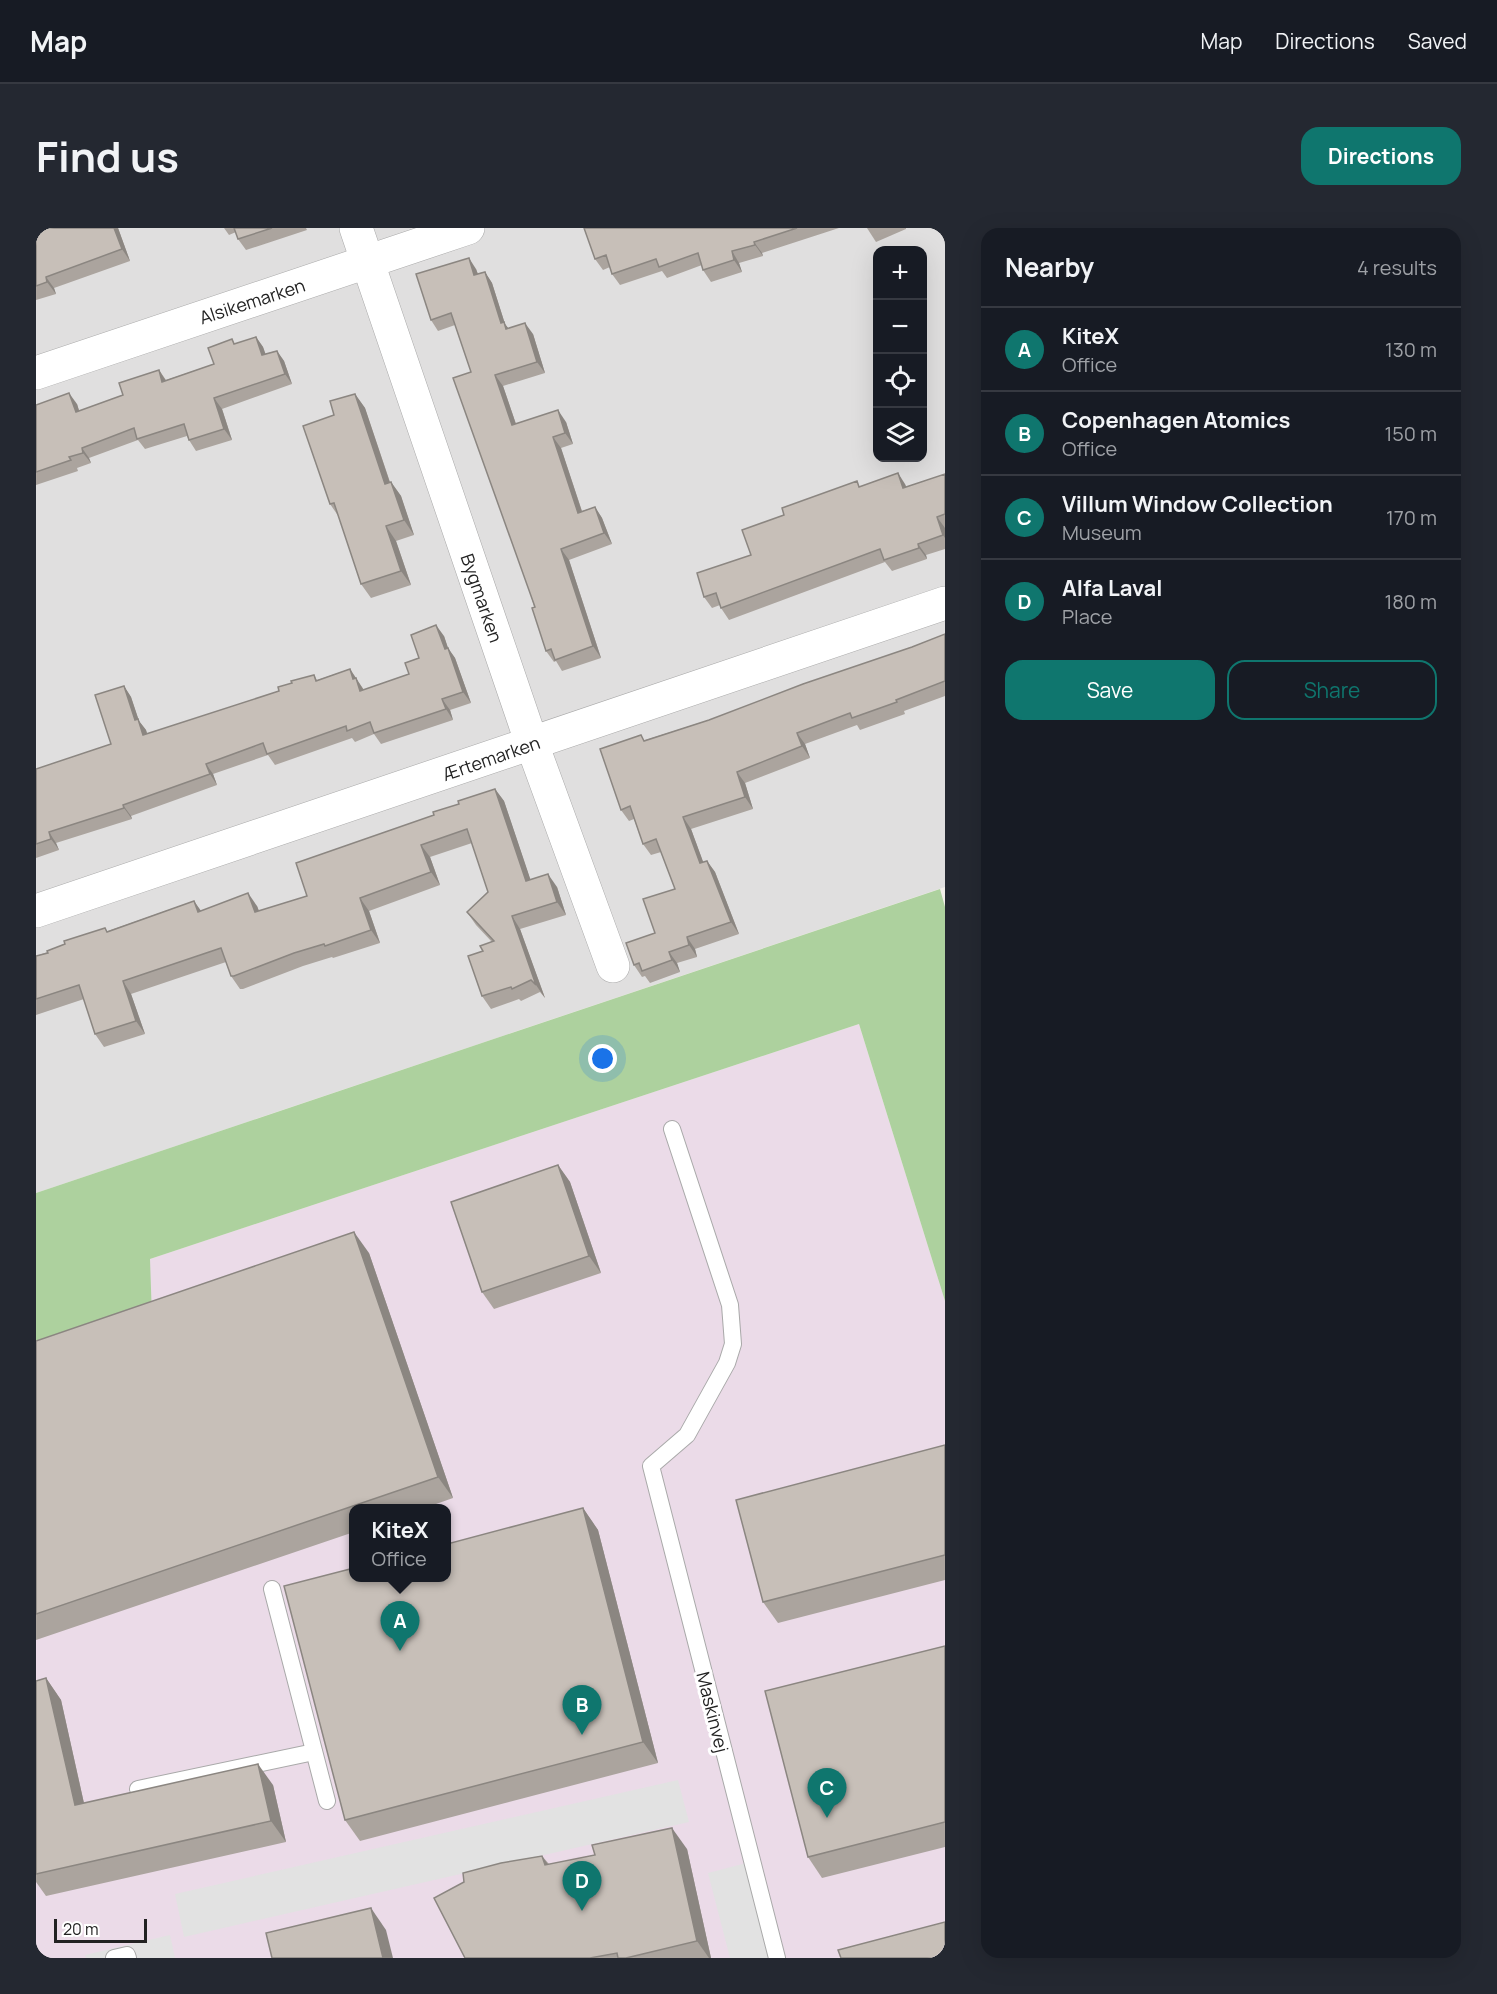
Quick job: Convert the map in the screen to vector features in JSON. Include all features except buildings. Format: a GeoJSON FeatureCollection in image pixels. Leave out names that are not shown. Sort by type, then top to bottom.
{"type":"FeatureCollection","features":[{"type":"Feature","properties":{"kind":"street","name":"Bygmarken"},"geometry":{"type":"LineString","coordinates":[[356,228],[532,744],[613,966]]}},
{"type":"Feature","properties":{"kind":"street","name":"Alsikemarken"},"geometry":{"type":"LineString","coordinates":[[36,373],[468,228]]}},
{"type":"Feature","properties":{"kind":"street","name":"Ærtemarken"},"geometry":{"type":"LineString","coordinates":[[36,911],[945,603]]}},
{"type":"Feature","properties":{"kind":"lane","name":"Maskinvej"},"geometry":{"type":"LineString","coordinates":[[672,1129],[730,1305],[733,1344],[727,1363],[687,1435],[651,1466],[777,1958]]}},
{"type":"Feature","properties":{"kind":"lane"},"geometry":{"type":"LineString","coordinates":[[272,1589],[327,1801]]}},
{"type":"Feature","properties":{"kind":"lane"},"geometry":{"type":"LineString","coordinates":[[138,1789],[314,1752]]}},
{"type":"Feature","properties":{"kind":"lane"},"geometry":{"type":"LineString","coordinates":[[114,1958],[127,1955],[128,1958]]}},
{"type":"Feature","properties":{"kind":"shaded area"},"geometry":{"type":"Polygon","coordinates":[[[36,228],[945,228],[945,887],[36,1193],[36,228]]]}},
{"type":"Feature","properties":{"kind":"shaded area"},"geometry":{"type":"Polygon","coordinates":[[[859,1024],[945,1301],[945,1958],[36,1958],[36,1358],[150,1259],[859,1024]]]}},
{"type":"Feature","properties":{"kind":"shaded area"},"geometry":{"type":"Polygon","coordinates":[[[678,1780],[689,1822],[184,1937],[175,1894],[678,1780]]]}},
{"type":"Feature","properties":{"kind":"shaded area"},"geometry":{"type":"Polygon","coordinates":[[[758,1860],[782,1958],[730,1958],[708,1873],[758,1860]]]}},
{"type":"Feature","properties":{"kind":"shaded area"},"geometry":{"type":"Polygon","coordinates":[[[170,1935],[175,1958],[86,1958],[85,1955],[170,1935]]]}},
{"type":"Feature","properties":{"kind":"green space"},"geometry":{"type":"Polygon","coordinates":[[[940,889],[945,907],[945,1301],[859,1024],[150,1259],[152,1318],[36,1358],[36,1193],[940,889]]]}},
{"type":"Feature","properties":{"kind":"place","name":"KiteX"},"geometry":{"type":"Point","coordinates":[400,1651]}},
{"type":"Feature","properties":{"kind":"place","name":"Copenhagen Atomics"},"geometry":{"type":"Point","coordinates":[582,1735]}},
{"type":"Feature","properties":{"kind":"place","name":"Villum Window Collection"},"geometry":{"type":"Point","coordinates":[827,1818]}},
{"type":"Feature","properties":{"kind":"place","name":"Alfa Laval"},"geometry":{"type":"Point","coordinates":[582,1911]}}]}
